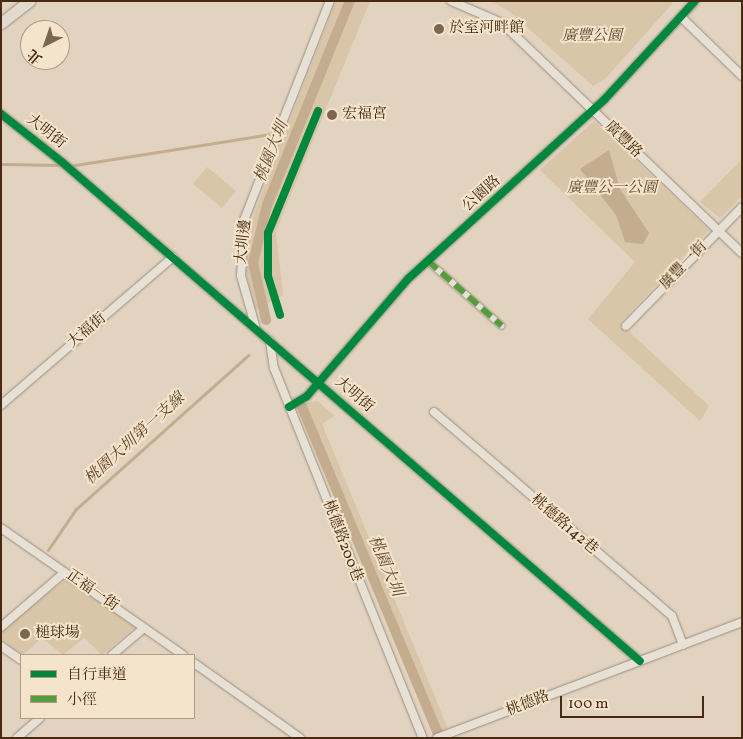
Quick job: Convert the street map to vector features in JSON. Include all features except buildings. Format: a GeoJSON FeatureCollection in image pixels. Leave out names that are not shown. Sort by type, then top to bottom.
{"type":"FeatureCollection","features":[{"type":"Feature","properties":{"kind":"main road"},"geometry":{"type":"LineString","coordinates":[[1,23],[29,1]]}},
{"type":"Feature","properties":{"kind":"street","name":"大圳邊"},"geometry":{"type":"LineString","coordinates":[[270,341],[251,320],[246,304],[240,251],[244,220],[330,1]]}},
{"type":"Feature","properties":{"kind":"street","name":"廣豐路"},"geometry":{"type":"LineString","coordinates":[[451,1],[502,23],[742,253]]}},
{"type":"Feature","properties":{"kind":"street","name":"公園路"},"geometry":{"type":"LineString","coordinates":[[289,407],[319,382],[428,261],[593,110],[695,1]]}},
{"type":"Feature","properties":{"kind":"street"},"geometry":{"type":"LineString","coordinates":[[681,18],[742,76]]}},
{"type":"Feature","properties":{"kind":"street","name":"大明街"},"geometry":{"type":"LineString","coordinates":[[1,114],[63,163],[173,257],[640,661]]}},
{"type":"Feature","properties":{"kind":"street","name":"廣豐一街"},"geometry":{"type":"LineString","coordinates":[[626,326],[742,207]]}},
{"type":"Feature","properties":{"kind":"street","name":"大福街"},"geometry":{"type":"LineString","coordinates":[[1,405],[173,257]]}},
{"type":"Feature","properties":{"kind":"street"},"geometry":{"type":"LineString","coordinates":[[428,261],[502,326]]}},
{"type":"Feature","properties":{"kind":"street","name":"桃德路200巷"},"geometry":{"type":"LineString","coordinates":[[270,341],[274,368],[289,407],[423,738]]}},
{"type":"Feature","properties":{"kind":"street","name":"桃德路142巷"},"geometry":{"type":"LineString","coordinates":[[434,412],[672,616],[683,645]]}},
{"type":"Feature","properties":{"kind":"street","name":"正福一街"},"geometry":{"type":"LineString","coordinates":[[1,528],[182,654]]}},
{"type":"Feature","properties":{"kind":"street"},"geometry":{"type":"LineString","coordinates":[[1,627],[65,572]]}},
{"type":"Feature","properties":{"kind":"street","name":"桃德路"},"geometry":{"type":"LineString","coordinates":[[437,738],[742,622]]}},
{"type":"Feature","properties":{"kind":"street"},"geometry":{"type":"LineString","coordinates":[[113,654],[144,628]]}},
{"type":"Feature","properties":{"kind":"street"},"geometry":{"type":"LineString","coordinates":[[1,646],[20,659]]}},
{"type":"Feature","properties":{"kind":"street"},"geometry":{"type":"LineString","coordinates":[[195,664],[300,738]]}},
{"type":"Feature","properties":{"kind":"street"},"geometry":{"type":"LineString","coordinates":[[17,738],[39,719]]}},
{"type":"Feature","properties":{"kind":"green space"},"geometry":{"type":"Polygon","coordinates":[[[336,1],[370,1],[276,231],[283,295],[255,310],[246,271],[250,225],[336,1]]]}},
{"type":"Feature","properties":{"kind":"green space","name":"廣豐公園"},"geometry":{"type":"Polygon","coordinates":[[[491,1],[672,1],[672,4],[605,79],[593,86],[510,12],[491,1]]]}},
{"type":"Feature","properties":{"kind":"green space","name":"廣豐公一公園"},"geometry":{"type":"Polygon","coordinates":[[[594,121],[709,230],[620,323],[709,406],[700,421],[588,319],[635,262],[540,170],[594,121]]]}},
{"type":"Feature","properties":{"kind":"green space"},"geometry":{"type":"Polygon","coordinates":[[[742,159],[742,196],[720,218],[700,202],[742,159]]]}},
{"type":"Feature","properties":{"kind":"green space"},"geometry":{"type":"Polygon","coordinates":[[[207,167],[236,191],[222,208],[193,184],[207,167]]]}},
{"type":"Feature","properties":{"kind":"green space"},"geometry":{"type":"Polygon","coordinates":[[[318,401],[334,416],[322,424],[449,731],[441,734],[304,403],[318,401]]]}},
{"type":"Feature","properties":{"kind":"green space"},"geometry":{"type":"Polygon","coordinates":[[[66,579],[135,627],[103,654],[84,638],[62,654],[42,638],[24,654],[22,654],[1,639],[1,632],[66,579]]]}},
{"type":"Feature","properties":{"kind":"shaded area"},"geometry":{"type":"Polygon","coordinates":[[[609,150],[620,189],[649,233],[643,244],[625,242],[616,215],[580,169],[609,150]]]}},
{"type":"Feature","properties":{"kind":"waterway","name":"桃園大圳"},"geometry":{"type":"LineString","coordinates":[[266,320],[253,263],[267,205],[350,1]]}},
{"type":"Feature","properties":{"kind":"waterway","name":"桃園大圳"},"geometry":{"type":"LineString","coordinates":[[292,131],[297,130]]}},
{"type":"Feature","properties":{"kind":"waterway"},"geometry":{"type":"LineString","coordinates":[[69,166],[278,133]]}},
{"type":"Feature","properties":{"kind":"waterway"},"geometry":{"type":"LineString","coordinates":[[1,164],[63,165]]}},
{"type":"Feature","properties":{"kind":"waterway","name":"桃園大圳第一支線"},"geometry":{"type":"LineString","coordinates":[[48,550],[76,509],[248,355]]}},
{"type":"Feature","properties":{"kind":"waterway","name":"桃園大圳"},"geometry":{"type":"LineString","coordinates":[[302,407],[440,738]]}},
{"type":"Feature","properties":{"kind":"marked path"},"geometry":{"type":"LineString","coordinates":[[428,261],[502,326]]}},
{"type":"Feature","properties":{"kind":"cycle path"},"geometry":{"type":"LineString","coordinates":[[289,407],[307,396],[409,278],[604,100],[695,1]]}},
{"type":"Feature","properties":{"kind":"cycle path"},"geometry":{"type":"LineString","coordinates":[[280,315],[268,276],[268,233],[318,111]]}},
{"type":"Feature","properties":{"kind":"cycle path"},"geometry":{"type":"LineString","coordinates":[[1,114],[63,163],[640,661]]}},
{"type":"Feature","properties":{"kind":"place","name":"於室河畔館"},"geometry":{"type":"Point","coordinates":[439,29]}},
{"type":"Feature","properties":{"kind":"place","name":"宏福宮"},"geometry":{"type":"Point","coordinates":[332,115]}},
{"type":"Feature","properties":{"kind":"place","name":"槌球場"},"geometry":{"type":"Point","coordinates":[25,634]}}]}
